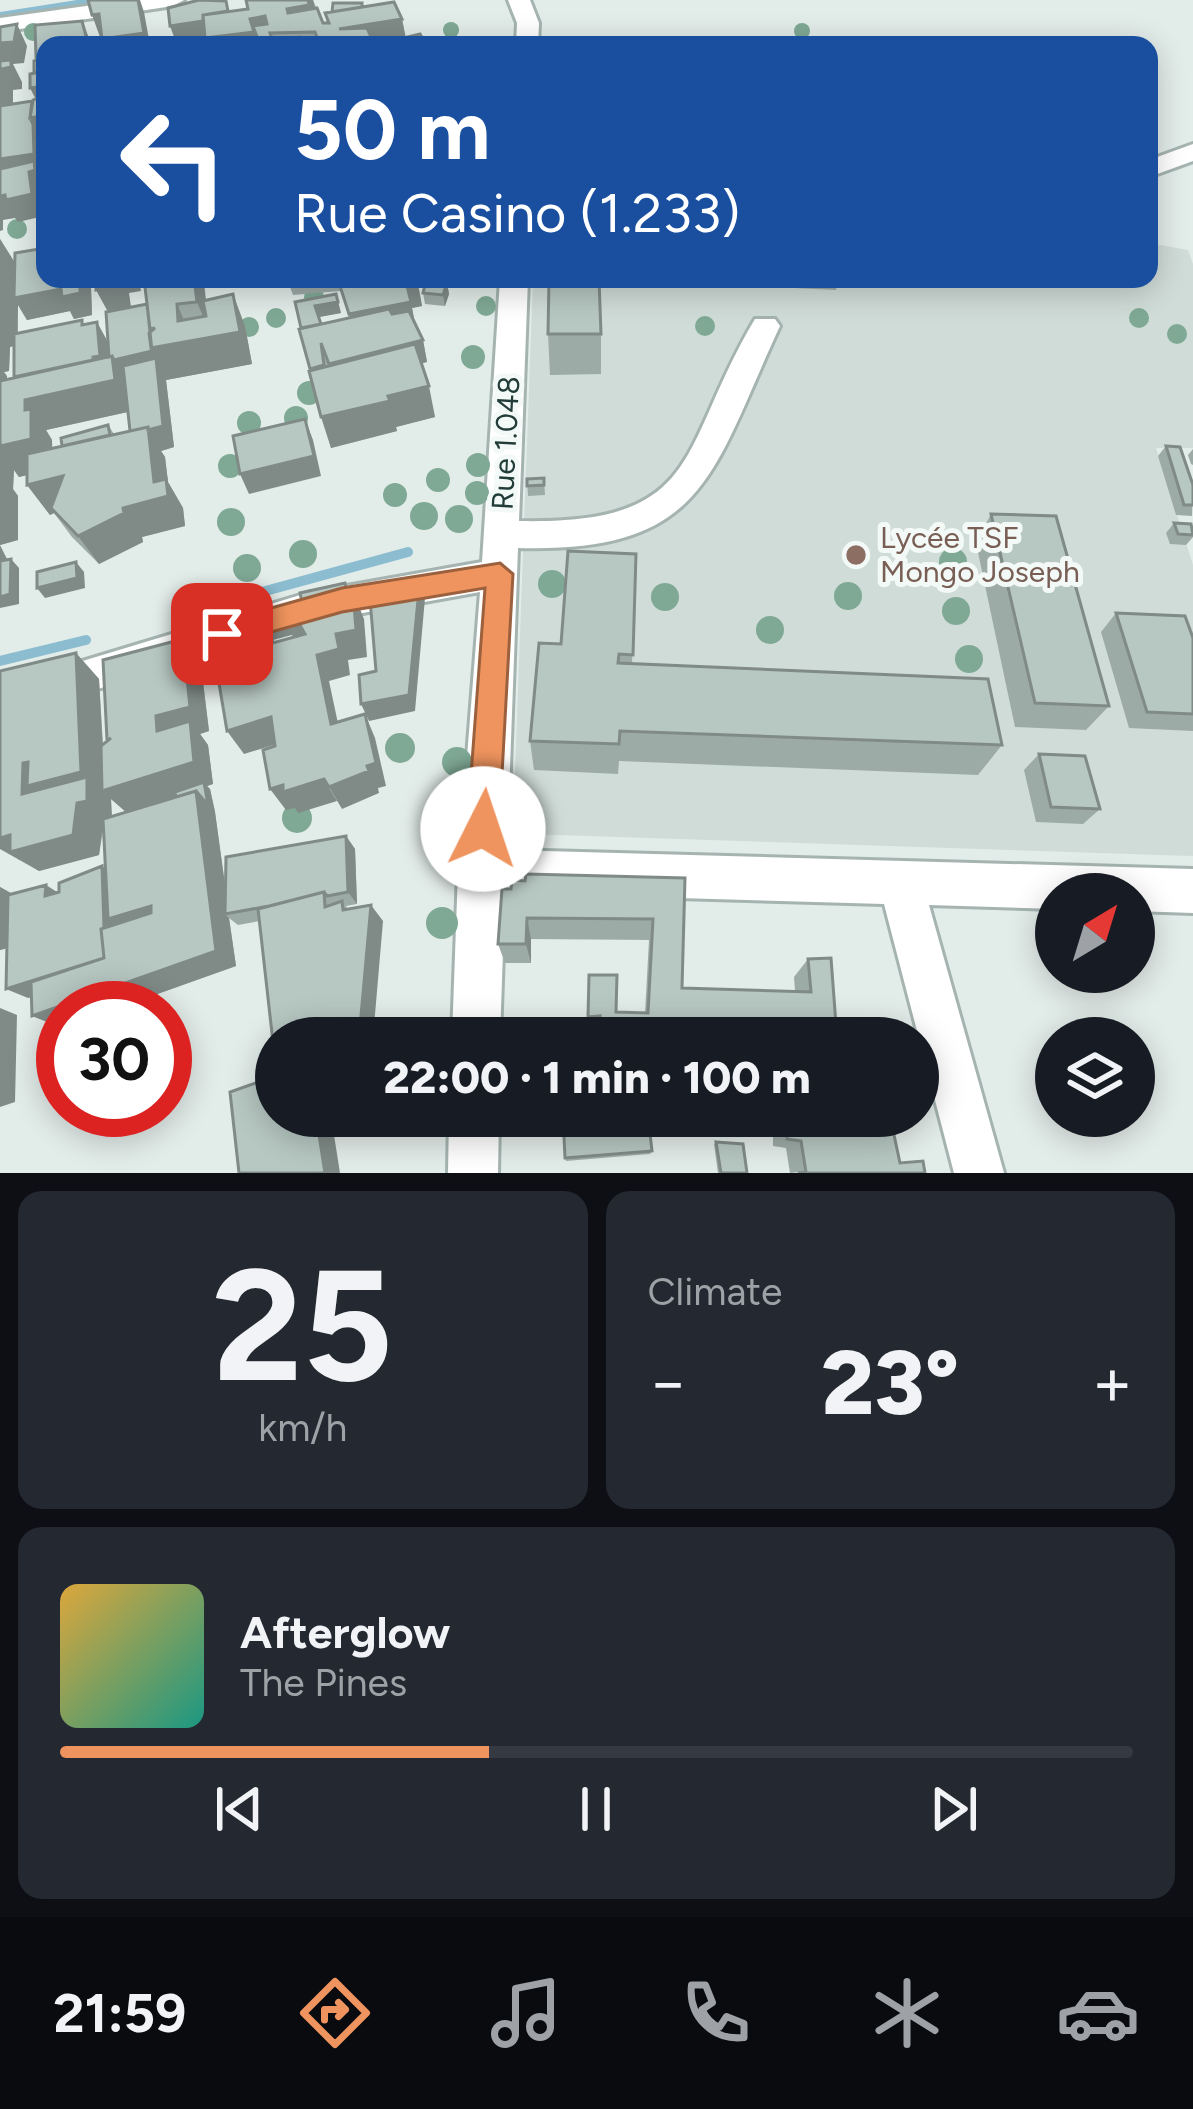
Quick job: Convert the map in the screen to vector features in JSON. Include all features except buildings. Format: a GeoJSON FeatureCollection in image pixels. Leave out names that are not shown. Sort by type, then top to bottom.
{"type":"FeatureCollection","features":[{"type":"Feature","properties":{"kind":"street"},"geometry":{"type":"LineString","coordinates":[[0,25],[173,0]]}},
{"type":"Feature","properties":{"kind":"street"},"geometry":{"type":"LineString","coordinates":[[519,0],[529,23],[528,36]]}},
{"type":"Feature","properties":{"kind":"street"},"geometry":{"type":"LineString","coordinates":[[1158,166],[1193,152]]}},
{"type":"Feature","properties":{"kind":"street","name":"Rue 1.048"},"geometry":{"type":"LineString","coordinates":[[477,1017],[480,871],[514,288]]}},
{"type":"Feature","properties":{"kind":"street"},"geometry":{"type":"LineString","coordinates":[[0,703],[307,608],[562,536],[645,520],[681,492],[765,326]]}},
{"type":"Feature","properties":{"kind":"street"},"geometry":{"type":"LineString","coordinates":[[480,871],[1193,891]]}},
{"type":"Feature","properties":{"kind":"street"},"geometry":{"type":"LineString","coordinates":[[900,880],[979,1173]]}},
{"type":"Feature","properties":{"kind":"street"},"geometry":{"type":"LineString","coordinates":[[472,1173],[473,1137]]}},
{"type":"Feature","properties":{"kind":"shaded area","name":"Lycée TSF Mongo Joseph"},"geometry":{"type":"Polygon","coordinates":[[[1158,245],[1188,250],[1193,264],[1193,448],[1156,448],[1193,565],[1193,856],[526,834],[513,827],[533,288],[1158,288],[1158,245]]]}},
{"type":"Feature","properties":{"kind":"waterway"},"geometry":{"type":"LineString","coordinates":[[0,16],[103,0]]}},
{"type":"Feature","properties":{"kind":"waterway"},"geometry":{"type":"LineString","coordinates":[[236,599],[408,552]]}},
{"type":"Feature","properties":{"kind":"waterway"},"geometry":{"type":"LineString","coordinates":[[0,661],[86,640]]}},
{"type":"Feature","properties":{"kind":"place","name":"Lycée TSF Mongo Joseph"},"geometry":{"type":"Point","coordinates":[856,555]}},
{"type":"Feature","properties":{"kind":"route"},"geometry":{"type":"LineString","coordinates":[[222,634],[342,600],[500,574],[483,829]]}}]}
